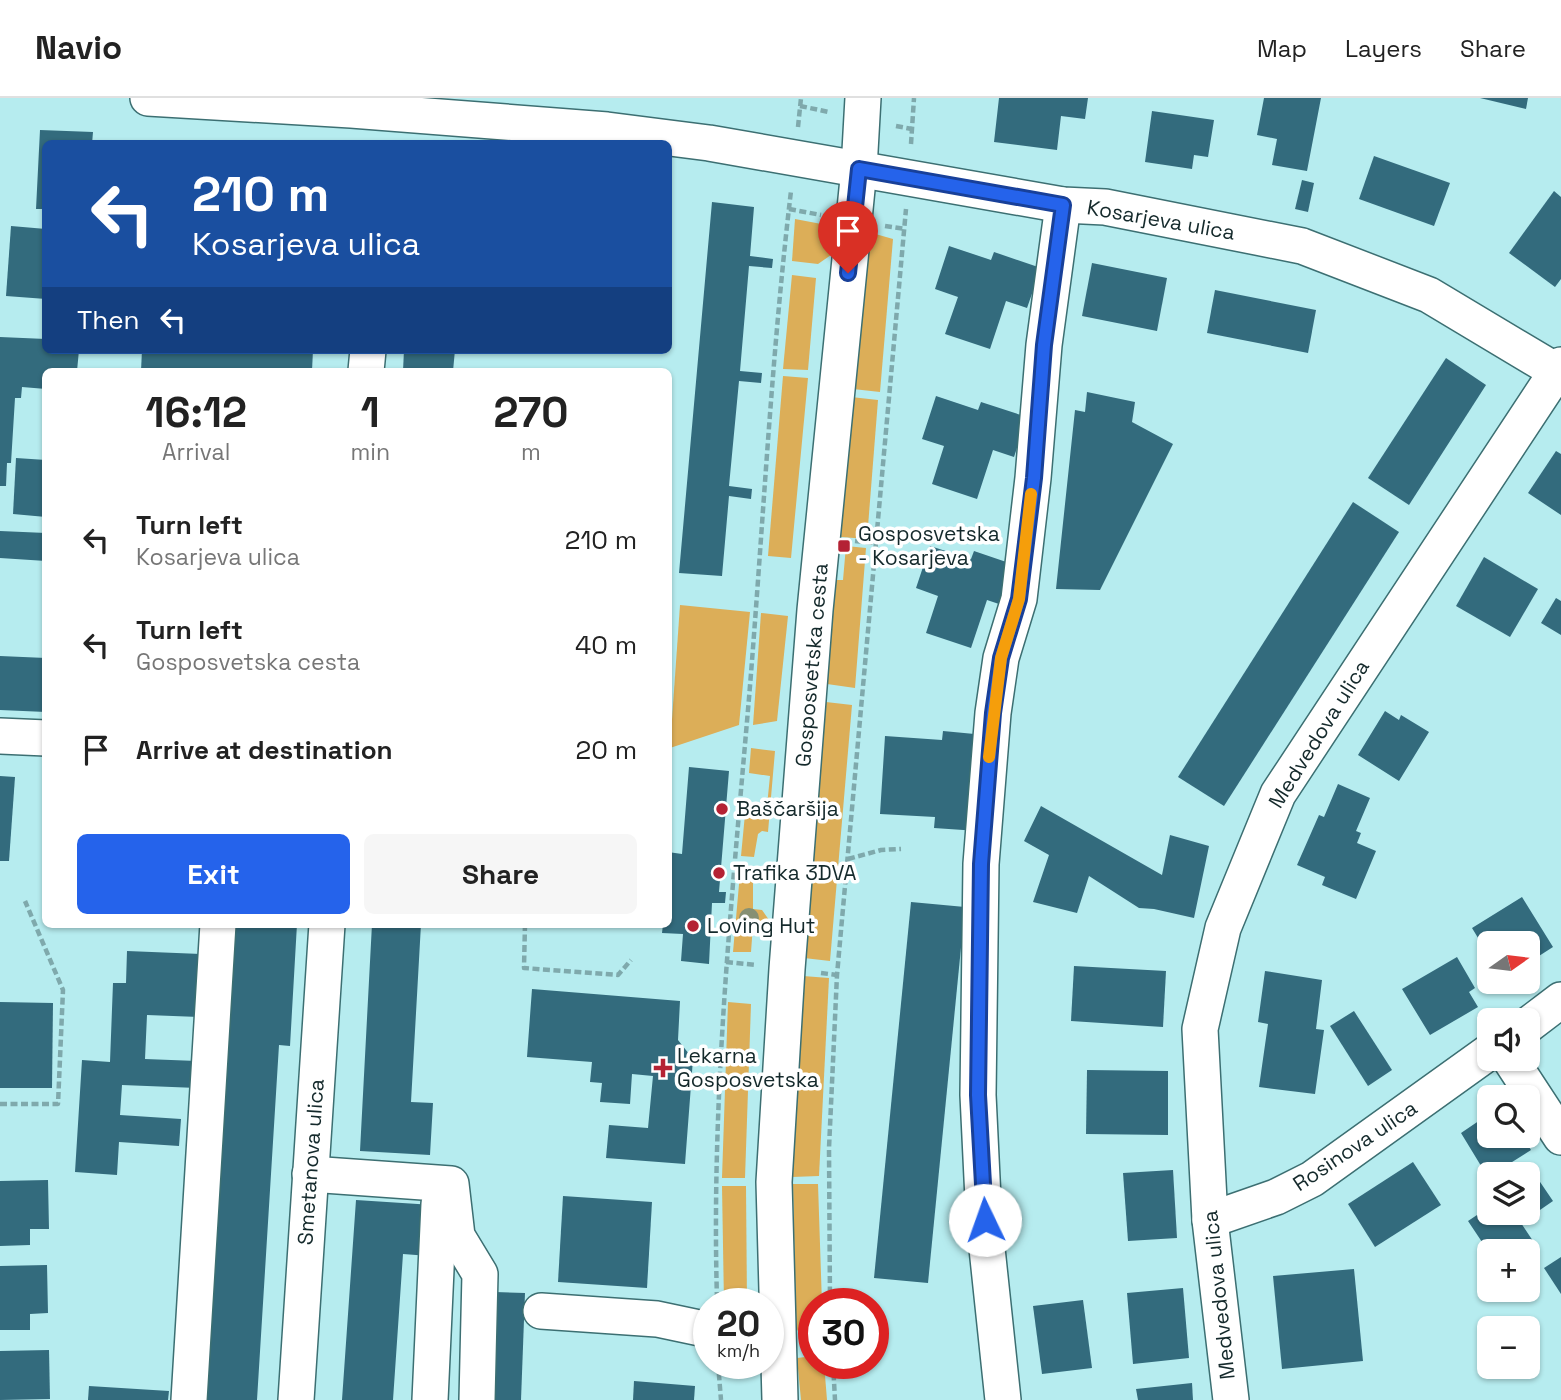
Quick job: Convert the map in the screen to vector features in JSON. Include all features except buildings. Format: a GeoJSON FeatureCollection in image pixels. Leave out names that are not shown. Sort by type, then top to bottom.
{"type":"FeatureCollection","features":[{"type":"Feature","properties":{"kind":"street","name":"Kosarjeva ulica"},"geometry":{"type":"LineString","coordinates":[[148,98],[383,118],[607,130],[709,143],[1063,205],[1105,207],[1302,246],[1429,295],[1560,370]]}},
{"type":"Feature","properties":{"kind":"street","name":"Gosposvetska cesta"},"geometry":{"type":"LineString","coordinates":[[773,1288],[774,1182],[787,969],[815,610],[859,169],[863,98]]}},
{"type":"Feature","properties":{"kind":"street"},"geometry":{"type":"LineString","coordinates":[[1003,1400],[985,1220],[978,1095],[981,864],[993,713],[1001,658],[1019,599],[1034,478],[1044,345],[1063,205]]}},
{"type":"Feature","properties":{"kind":"street","name":"Medvedova ulica"},"geometry":{"type":"LineString","coordinates":[[1231,1400],[1210,1220],[1200,1029],[1223,928],[1278,794],[1560,370]]}},
{"type":"Feature","properties":{"kind":"street"},"geometry":{"type":"LineString","coordinates":[[0,736],[42,738]]}},
{"type":"Feature","properties":{"kind":"street"},"geometry":{"type":"LineString","coordinates":[[189,1400],[218,928]]}},
{"type":"Feature","properties":{"kind":"street","name":"Smetanova ulica"},"geometry":{"type":"LineString","coordinates":[[296,1400],[327,928]]}},
{"type":"Feature","properties":{"kind":"street"},"geometry":{"type":"LineString","coordinates":[[1540,1015],[1561,1000]]}},
{"type":"Feature","properties":{"kind":"street","name":"Rosinova ulica"},"geometry":{"type":"LineString","coordinates":[[1210,1220],[1276,1197],[1312,1179],[1477,1061]]}},
{"type":"Feature","properties":{"kind":"street"},"geometry":{"type":"LineString","coordinates":[[1518,1071],[1561,1137]]}},
{"type":"Feature","properties":{"kind":"street"},"geometry":{"type":"LineString","coordinates":[[310,1174],[451,1184],[457,1236],[480,1274],[477,1400]]}},
{"type":"Feature","properties":{"kind":"street"},"geometry":{"type":"LineString","coordinates":[[430,1400],[440,1182]]}},
{"type":"Feature","properties":{"kind":"street"},"geometry":{"type":"LineString","coordinates":[[541,1311],[657,1319],[693,1327]]}},
{"type":"Feature","properties":{"kind":"street","name":"Gosposvetska cesta"},"geometry":{"type":"LineString","coordinates":[[778,1379],[780,1400]]}},
{"type":"Feature","properties":{"kind":"path"},"geometry":{"type":"LineString","coordinates":[[797,131],[801,98]]}},
{"type":"Feature","properties":{"kind":"path"},"geometry":{"type":"LineString","coordinates":[[830,1288],[830,1110],[837,975],[914,98]]}},
{"type":"Feature","properties":{"kind":"path"},"geometry":{"type":"LineString","coordinates":[[716,1288],[715,1240],[726,962],[792,184]]}},
{"type":"Feature","properties":{"kind":"path"},"geometry":{"type":"LineString","coordinates":[[848,859],[881,850],[901,849]]}},
{"type":"Feature","properties":{"kind":"path"},"geometry":{"type":"LineString","coordinates":[[0,1104],[58,1104],[63,989],[25,901]]}},
{"type":"Feature","properties":{"kind":"path"},"geometry":{"type":"LineString","coordinates":[[525,928],[524,968],[618,975],[631,960]]}},
{"type":"Feature","properties":{"kind":"path"},"geometry":{"type":"LineString","coordinates":[[726,962],[760,965]]}},
{"type":"Feature","properties":{"kind":"path"},"geometry":{"type":"LineString","coordinates":[[719,1379],[721,1400]]}},
{"type":"Feature","properties":{"kind":"path"},"geometry":{"type":"LineString","coordinates":[[834,1379],[835,1400]]}},
{"type":"Feature","properties":{"kind":"shaded area"},"geometry":{"type":"Polygon","coordinates":[[[795,219],[832,226],[831,255],[818,264],[792,261],[795,219]]]}},
{"type":"Feature","properties":{"kind":"shaded area"},"geometry":{"type":"Polygon","coordinates":[[[865,231],[893,239],[880,392],[853,389],[865,231]]]}},
{"type":"Feature","properties":{"kind":"shaded area"},"geometry":{"type":"Polygon","coordinates":[[[792,275],[816,278],[808,370],[783,369],[792,275]]]}},
{"type":"Feature","properties":{"kind":"shaded area"},"geometry":{"type":"Polygon","coordinates":[[[783,376],[808,378],[791,558],[768,556],[783,376]]]}},
{"type":"Feature","properties":{"kind":"shaded area"},"geometry":{"type":"Polygon","coordinates":[[[851,397],[878,400],[867,539],[841,537],[851,397]]]}},
{"type":"Feature","properties":{"kind":"shaded area"},"geometry":{"type":"Polygon","coordinates":[[[846,546],[866,548],[855,688],[827,684],[836,580],[843,580],[846,546]]]}},
{"type":"Feature","properties":{"kind":"shaded area"},"geometry":{"type":"Polygon","coordinates":[[[680,605],[750,612],[739,725],[672,747],[680,605]]]}},
{"type":"Feature","properties":{"kind":"shaded area"},"geometry":{"type":"Polygon","coordinates":[[[761,613],[788,616],[777,721],[753,725],[761,613]]]}},
{"type":"Feature","properties":{"kind":"shaded area"},"geometry":{"type":"Polygon","coordinates":[[[826,702],[852,705],[830,961],[804,958],[826,702]]]}},
{"type":"Feature","properties":{"kind":"shaded area"},"geometry":{"type":"Polygon","coordinates":[[[751,748],[775,751],[768,832],[762,831],[758,834],[754,857],[741,856],[745,814],[766,816],[770,776],[749,773],[751,748]]]}},
{"type":"Feature","properties":{"kind":"shaded area"},"geometry":{"type":"Polygon","coordinates":[[[740,873],[753,875],[753,909],[762,910],[774,927],[753,925],[751,952],[733,952],[740,873]]]}},
{"type":"Feature","properties":{"kind":"shaded area"},"geometry":{"type":"Polygon","coordinates":[[[803,976],[829,978],[819,1176],[792,1177],[795,1076],[803,976]]]}},
{"type":"Feature","properties":{"kind":"shaded area"},"geometry":{"type":"Polygon","coordinates":[[[728,1002],[751,1004],[745,1178],[722,1178],[728,1002]]]}},
{"type":"Feature","properties":{"kind":"shaded area"},"geometry":{"type":"Polygon","coordinates":[[[793,1184],[818,1184],[821,1288],[798,1288],[798,1331],[793,1184]]]}},
{"type":"Feature","properties":{"kind":"shaded area"},"geometry":{"type":"Polygon","coordinates":[[[722,1186],[746,1186],[747,1288],[724,1288],[722,1186]]]}},
{"type":"Feature","properties":{"kind":"shaded area"},"geometry":{"type":"Polygon","coordinates":[[[799,1379],[825,1379],[827,1400],[801,1400],[799,1379]]]}},
{"type":"Feature","properties":{"kind":"slow traffic"},"geometry":{"type":"LineString","coordinates":[[989,757],[1001,658],[1019,599],[1031,494]]}},
{"type":"Feature","properties":{"kind":"place","name":"Gosposvetska - Kosarjeva"},"geometry":{"type":"Point","coordinates":[844,546]}},
{"type":"Feature","properties":{"kind":"place","name":"Baščaršija"},"geometry":{"type":"Point","coordinates":[722,809]}},
{"type":"Feature","properties":{"kind":"place","name":"Trafika 3DVA"},"geometry":{"type":"Point","coordinates":[719,873]}},
{"type":"Feature","properties":{"kind":"place","name":"Loving Hut"},"geometry":{"type":"Point","coordinates":[693,926]}},
{"type":"Feature","properties":{"kind":"place","name":"Lekarna Gosposvetska"},"geometry":{"type":"Point","coordinates":[663,1068]}},
{"type":"Feature","properties":{"kind":"route"},"geometry":{"type":"LineString","coordinates":[[848,273],[859,169],[1063,205],[1044,345],[1034,478],[1019,599],[1001,658],[993,713],[981,864],[978,1095],[985,1220]]}}]}
